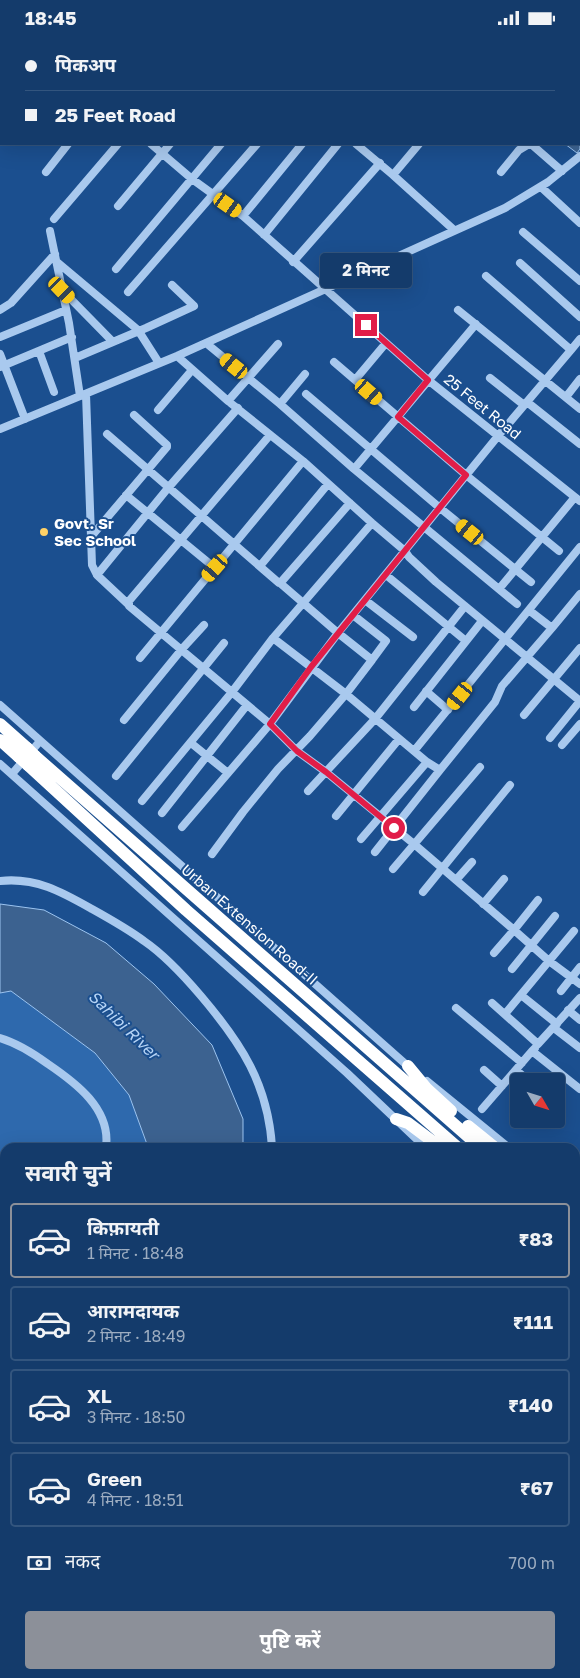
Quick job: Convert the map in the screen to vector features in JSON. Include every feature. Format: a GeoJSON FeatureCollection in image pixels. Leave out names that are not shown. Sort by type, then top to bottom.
{"type":"FeatureCollection","features":[{"type":"Feature","properties":{"kind":"highway","name":"Urban Extension Road-II"},"geometry":{"type":"LineString","coordinates":[[1,725],[27,756],[186,910],[452,1143]]}},
{"type":"Feature","properties":{"kind":"highway","name":"Urban Extension Road-II"},"geometry":{"type":"LineString","coordinates":[[0,740],[27,756],[475,1143]]}},
{"type":"Feature","properties":{"kind":"highway"},"geometry":{"type":"LineString","coordinates":[[408,1066],[427,1089],[447,1108],[489,1143]]}},
{"type":"Feature","properties":{"kind":"highway"},"geometry":{"type":"LineString","coordinates":[[396,1119],[408,1123],[435,1143]]}},
{"type":"Feature","properties":{"kind":"street"},"geometry":{"type":"LineString","coordinates":[[46,172],[67,145]]}},
{"type":"Feature","properties":{"kind":"street"},"geometry":{"type":"LineString","coordinates":[[54,219],[117,145]]}},
{"type":"Feature","properties":{"kind":"street","name":"25 Feet Road"},"geometry":{"type":"LineString","coordinates":[[152,145],[192,179],[243,216],[428,380],[577,499]]}},
{"type":"Feature","properties":{"kind":"street"},"geometry":{"type":"LineString","coordinates":[[118,206],[169,145]]}},
{"type":"Feature","properties":{"kind":"street"},"geometry":{"type":"LineString","coordinates":[[116,269],[220,145]]}},
{"type":"Feature","properties":{"kind":"street"},"geometry":{"type":"LineString","coordinates":[[128,292],[256,145]]}},
{"type":"Feature","properties":{"kind":"street"},"geometry":{"type":"LineString","coordinates":[[243,216],[301,145]]}},
{"type":"Feature","properties":{"kind":"street"},"geometry":{"type":"LineString","coordinates":[[264,235],[337,145]]}},
{"type":"Feature","properties":{"kind":"street"},"geometry":{"type":"LineString","coordinates":[[360,145],[454,230]]}},
{"type":"Feature","properties":{"kind":"street"},"geometry":{"type":"LineString","coordinates":[[393,175],[418,145]]}},
{"type":"Feature","properties":{"kind":"street"},"geometry":{"type":"LineString","coordinates":[[501,171],[519,150],[528,145]]}},
{"type":"Feature","properties":{"kind":"street"},"geometry":{"type":"LineString","coordinates":[[531,145],[562,171]]}},
{"type":"Feature","properties":{"kind":"street"},"geometry":{"type":"LineString","coordinates":[[0,429],[177,356],[505,208],[541,187],[580,156]]}},
{"type":"Feature","properties":{"kind":"street"},"geometry":{"type":"LineString","coordinates":[[293,262],[380,163]]}},
{"type":"Feature","properties":{"kind":"street"},"geometry":{"type":"LineString","coordinates":[[541,187],[580,223]]}},
{"type":"Feature","properties":{"kind":"street"},"geometry":{"type":"LineString","coordinates":[[50,231],[83,395],[92,565],[97,575],[128,605],[270,724],[297,751],[326,772],[414,844],[549,961],[580,984]]}},
{"type":"Feature","properties":{"kind":"street"},"geometry":{"type":"LineString","coordinates":[[523,232],[578,276]]}},
{"type":"Feature","properties":{"kind":"street"},"geometry":{"type":"LineString","coordinates":[[0,309],[11,303],[55,254]]}},
{"type":"Feature","properties":{"kind":"street"},"geometry":{"type":"LineString","coordinates":[[57,262],[138,331],[159,363]]}},
{"type":"Feature","properties":{"kind":"street"},"geometry":{"type":"LineString","coordinates":[[520,263],[580,317]]}},
{"type":"Feature","properties":{"kind":"street"},"geometry":{"type":"LineString","coordinates":[[486,276],[571,350]]}},
{"type":"Feature","properties":{"kind":"street"},"geometry":{"type":"LineString","coordinates":[[75,358],[194,306],[172,285]]}},
{"type":"Feature","properties":{"kind":"street"},"geometry":{"type":"LineString","coordinates":[[62,290],[112,341]]}},
{"type":"Feature","properties":{"kind":"street"},"geometry":{"type":"LineString","coordinates":[[0,337],[66,310]]}},
{"type":"Feature","properties":{"kind":"street"},"geometry":{"type":"LineString","coordinates":[[458,310],[580,409]]}},
{"type":"Feature","properties":{"kind":"street"},"geometry":{"type":"LineString","coordinates":[[354,469],[476,324]]}},
{"type":"Feature","properties":{"kind":"street"},"geometry":{"type":"LineString","coordinates":[[2,366],[72,337]]}},
{"type":"Feature","properties":{"kind":"street"},"geometry":{"type":"LineString","coordinates":[[182,827],[270,724],[338,633],[498,436],[579,341]]}},
{"type":"Feature","properties":{"kind":"street"},"geometry":{"type":"LineString","coordinates":[[206,343],[517,604]]}},
{"type":"Feature","properties":{"kind":"street"},"geometry":{"type":"LineString","coordinates":[[228,401],[278,343]]}},
{"type":"Feature","properties":{"kind":"street"},"geometry":{"type":"LineString","coordinates":[[355,379],[386,343]]}},
{"type":"Feature","properties":{"kind":"street"},"geometry":{"type":"LineString","coordinates":[[39,351],[54,392]]}},
{"type":"Feature","properties":{"kind":"street"},"geometry":{"type":"LineString","coordinates":[[0,354],[2,366],[25,419]]}},
{"type":"Feature","properties":{"kind":"street"},"geometry":{"type":"LineString","coordinates":[[177,356],[228,401],[303,461],[482,621],[580,701],[550,738]]}},
{"type":"Feature","properties":{"kind":"street"},"geometry":{"type":"LineString","coordinates":[[334,362],[466,475],[559,551]]}},
{"type":"Feature","properties":{"kind":"street"},"geometry":{"type":"LineString","coordinates":[[158,410],[192,370]]}},
{"type":"Feature","properties":{"kind":"street"},"geometry":{"type":"LineString","coordinates":[[280,404],[305,374]]}},
{"type":"Feature","properties":{"kind":"street"},"geometry":{"type":"LineString","coordinates":[[490,377],[580,445]]}},
{"type":"Feature","properties":{"kind":"street"},"geometry":{"type":"LineString","coordinates":[[566,397],[578,385]]}},
{"type":"Feature","properties":{"kind":"street"},"geometry":{"type":"LineString","coordinates":[[306,394],[440,508],[531,582]]}},
{"type":"Feature","properties":{"kind":"street"},"geometry":{"type":"LineString","coordinates":[[97,575],[168,488],[238,408]]}},
{"type":"Feature","properties":{"kind":"street"},"geometry":{"type":"LineString","coordinates":[[90,538],[168,446],[134,415]]}},
{"type":"Feature","properties":{"kind":"street"},"geometry":{"type":"LineString","coordinates":[[107,434],[338,633],[372,660]]}},
{"type":"Feature","properties":{"kind":"street"},"geometry":{"type":"LineString","coordinates":[[128,605],[270,435]]}},
{"type":"Feature","properties":{"kind":"street"},"geometry":{"type":"LineString","coordinates":[[140,657],[303,461]]}},
{"type":"Feature","properties":{"kind":"street"},"geometry":{"type":"LineString","coordinates":[[260,566],[328,484]]}},
{"type":"Feature","properties":{"kind":"street"},"geometry":{"type":"LineString","coordinates":[[126,495],[215,568]]}},
{"type":"Feature","properties":{"kind":"street"},"geometry":{"type":"LineString","coordinates":[[499,589],[541,536],[577,499]]}},
{"type":"Feature","properties":{"kind":"street"},"geometry":{"type":"LineString","coordinates":[[280,583],[350,503]]}},
{"type":"Feature","properties":{"kind":"street"},"geometry":{"type":"LineString","coordinates":[[142,801],[232,692],[273,638],[372,523]]}},
{"type":"Feature","properties":{"kind":"street"},"geometry":{"type":"LineString","coordinates":[[414,751],[530,611],[580,547]]}},
{"type":"Feature","properties":{"kind":"street"},"geometry":{"type":"LineString","coordinates":[[386,575],[466,641]]}},
{"type":"Feature","properties":{"kind":"street"},"geometry":{"type":"LineString","coordinates":[[375,852],[495,702],[502,686],[580,594]]}},
{"type":"Feature","properties":{"kind":"street"},"geometry":{"type":"LineString","coordinates":[[365,600],[413,637]]}},
{"type":"Feature","properties":{"kind":"street"},"geometry":{"type":"LineString","coordinates":[[308,791],[375,719],[465,606]]}},
{"type":"Feature","properties":{"kind":"street"},"geometry":{"type":"LineString","coordinates":[[530,611],[552,628]]}},
{"type":"Feature","properties":{"kind":"street"},"geometry":{"type":"LineString","coordinates":[[212,854],[248,805],[346,694],[386,641],[353,615]]}},
{"type":"Feature","properties":{"kind":"street"},"geometry":{"type":"LineString","coordinates":[[414,707],[482,621]]}},
{"type":"Feature","properties":{"kind":"street"},"geometry":{"type":"LineString","coordinates":[[124,720],[204,625]]}},
{"type":"Feature","properties":{"kind":"street"},"geometry":{"type":"LineString","coordinates":[[273,638],[346,694],[427,762],[440,770]]}},
{"type":"Feature","properties":{"kind":"street"},"geometry":{"type":"LineString","coordinates":[[116,776],[224,643]]}},
{"type":"Feature","properties":{"kind":"street"},"geometry":{"type":"LineString","coordinates":[[524,715],[580,648]]}},
{"type":"Feature","properties":{"kind":"street"},"geometry":{"type":"LineString","coordinates":[[426,691],[448,710]]}},
{"type":"Feature","properties":{"kind":"street"},"geometry":{"type":"LineString","coordinates":[[0,705],[408,1066],[503,1143]]}},
{"type":"Feature","properties":{"kind":"street"},"geometry":{"type":"LineString","coordinates":[[162,813],[247,705]]}},
{"type":"Feature","properties":{"kind":"street"},"geometry":{"type":"LineString","coordinates":[[562,745],[580,724]]}},
{"type":"Feature","properties":{"kind":"street"},"geometry":{"type":"LineString","coordinates":[[336,816],[400,739]]}},
{"type":"Feature","properties":{"kind":"street"},"geometry":{"type":"LineString","coordinates":[[12,774],[40,741]]}},
{"type":"Feature","properties":{"kind":"street"},"geometry":{"type":"LineString","coordinates":[[191,743],[228,773]]}},
{"type":"Feature","properties":{"kind":"street"},"geometry":{"type":"LineString","coordinates":[[361,839],[427,762]]}},
{"type":"Feature","properties":{"kind":"street"},"geometry":{"type":"LineString","coordinates":[[0,764],[348,1073],[421,1143]]}},
{"type":"Feature","properties":{"kind":"street"},"geometry":{"type":"LineString","coordinates":[[393,869],[480,767]]}},
{"type":"Feature","properties":{"kind":"street"},"geometry":{"type":"LineString","coordinates":[[423,892],[510,785]]}},
{"type":"Feature","properties":{"kind":"street"},"geometry":{"type":"LineString","coordinates":[[456,880],[472,862]]}},
{"type":"Feature","properties":{"kind":"street"},"geometry":{"type":"LineString","coordinates":[[483,904],[504,879]]}},
{"type":"Feature","properties":{"kind":"street"},"geometry":{"type":"LineString","coordinates":[[0,881],[27,881],[54,888],[114,921],[145,941],[166,958],[217,1014],[242,1048],[256,1076],[267,1111],[271,1143]]}},
{"type":"Feature","properties":{"kind":"street"},"geometry":{"type":"LineString","coordinates":[[494,953],[538,900]]}},
{"type":"Feature","properties":{"kind":"street"},"geometry":{"type":"LineString","coordinates":[[512,969],[556,916]]}},
{"type":"Feature","properties":{"kind":"street"},"geometry":{"type":"LineString","coordinates":[[505,1014],[574,931]]}},
{"type":"Feature","properties":{"kind":"street"},"geometry":{"type":"LineString","coordinates":[[561,991],[580,967]]}},
{"type":"Feature","properties":{"kind":"street"},"geometry":{"type":"LineString","coordinates":[[521,995],[580,1048]]}},
{"type":"Feature","properties":{"kind":"street"},"geometry":{"type":"LineString","coordinates":[[482,1109],[580,997]]}},
{"type":"Feature","properties":{"kind":"street"},"geometry":{"type":"LineString","coordinates":[[492,1003],[580,1089]]}},
{"type":"Feature","properties":{"kind":"street"},"geometry":{"type":"LineString","coordinates":[[456,1008],[522,1063]]}},
{"type":"Feature","properties":{"kind":"street"},"geometry":{"type":"LineString","coordinates":[[568,1010],[580,1020]]}},
{"type":"Feature","properties":{"kind":"street"},"geometry":{"type":"LineString","coordinates":[[0,1038],[15,1043],[40,1058],[67,1077],[85,1093],[104,1121],[107,1135],[106,1143]]}},
{"type":"Feature","properties":{"kind":"street"},"geometry":{"type":"LineString","coordinates":[[484,1070],[502,1086]]}},
{"type":"Feature","properties":{"kind":"street"},"geometry":{"type":"LineString","coordinates":[[516,1070],[520,1073]]}},
{"type":"Feature","properties":{"kind":"shaded area"},"geometry":{"type":"Polygon","coordinates":[[[11,991],[95,1053],[129,1095],[147,1143],[0,1143],[0,993],[11,991]]]}},
{"type":"Feature","properties":{"kind":"water"},"geometry":{"type":"Polygon","coordinates":[[[566,145],[580,145],[577,153],[566,145]]]}},
{"type":"Feature","properties":{"kind":"water","name":"Sahibi River"},"geometry":{"type":"Polygon","coordinates":[[[0,904],[44,910],[106,943],[154,984],[212,1045],[243,1119],[243,1143],[147,1143],[129,1095],[95,1053],[11,991],[0,993],[0,904]]]}},
{"type":"Feature","properties":{"kind":"place","name":"Govt. Sr Sec School"},"geometry":{"type":"Point","coordinates":[44,532]}},
{"type":"Feature","properties":{"kind":"route"},"geometry":{"type":"LineString","coordinates":[[366,325],[428,380],[398,417],[466,475],[311,667],[270,724],[297,751],[326,772],[394,828]]}}]}
